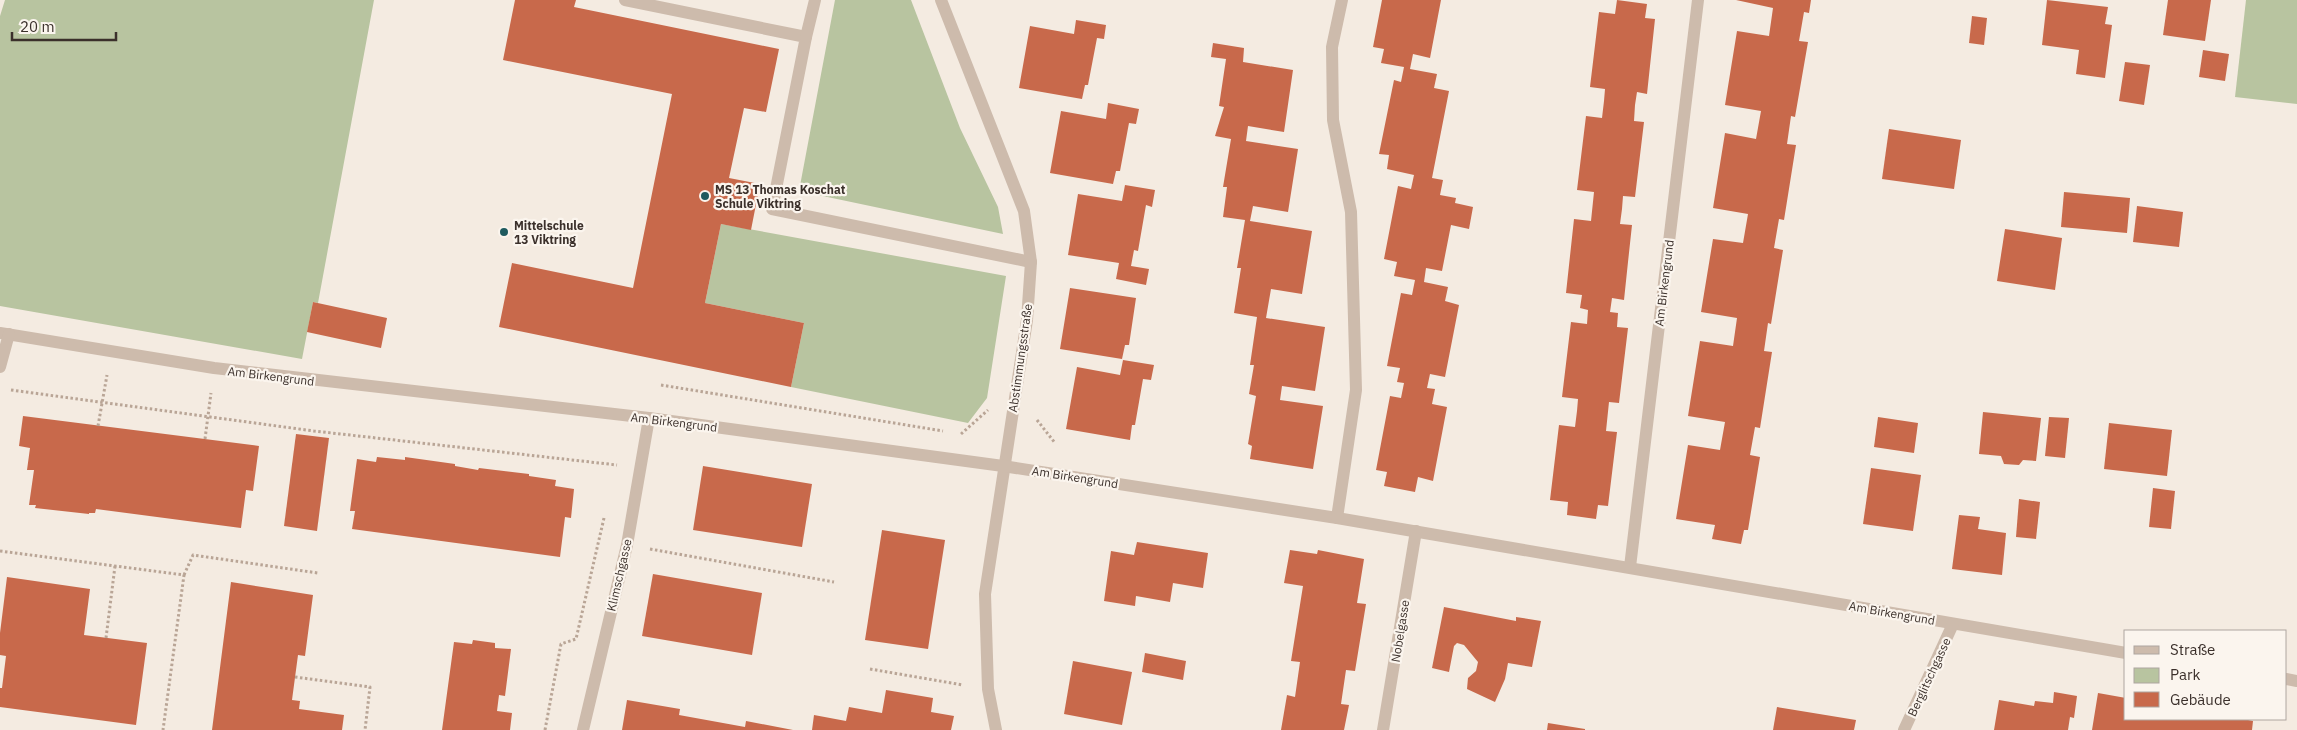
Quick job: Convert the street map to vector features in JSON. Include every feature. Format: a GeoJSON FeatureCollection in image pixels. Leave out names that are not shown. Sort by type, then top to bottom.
{"type":"FeatureCollection","features":[{"type":"Feature","properties":{"kind":"street"},"geometry":{"type":"LineString","coordinates":[[625,0],[806,37]]}},
{"type":"Feature","properties":{"kind":"street"},"geometry":{"type":"LineString","coordinates":[[814,0],[772,209],[1031,262]]}},
{"type":"Feature","properties":{"kind":"street","name":"Abstimmungsstraße"},"geometry":{"type":"LineString","coordinates":[[941,0],[1024,211],[1031,262],[1027,320],[986,594],[988,690],[996,730]]}},
{"type":"Feature","properties":{"kind":"street"},"geometry":{"type":"LineString","coordinates":[[1337,518],[1356,390],[1351,212],[1333,120],[1332,47],[1342,0]]}},
{"type":"Feature","properties":{"kind":"street","name":"Am Birkengrund"},"geometry":{"type":"LineString","coordinates":[[1630,567],[1698,0]]}},
{"type":"Feature","properties":{"kind":"street","name":"Am Birkengrund"},"geometry":{"type":"LineString","coordinates":[[0,366],[5,334],[112,353],[214,368],[649,418],[1004,466],[1337,518],[2124,652]]}},
{"type":"Feature","properties":{"kind":"street","name":"Klimschgasse"},"geometry":{"type":"LineString","coordinates":[[583,730],[627,545],[649,418]]}},
{"type":"Feature","properties":{"kind":"street","name":"Nobelgasse"},"geometry":{"type":"LineString","coordinates":[[1384,730],[1416,531]]}},
{"type":"Feature","properties":{"kind":"street","name":"Berglitschgasse"},"geometry":{"type":"LineString","coordinates":[[1904,730],[1954,624]]}},
{"type":"Feature","properties":{"kind":"path"},"geometry":{"type":"LineString","coordinates":[[98,426],[112,353]]}},
{"type":"Feature","properties":{"kind":"path"},"geometry":{"type":"LineString","coordinates":[[205,439],[214,368]]}},
{"type":"Feature","properties":{"kind":"path"},"geometry":{"type":"LineString","coordinates":[[661,385],[962,434],[988,410],[990,401]]}},
{"type":"Feature","properties":{"kind":"path"},"geometry":{"type":"LineString","coordinates":[[9,389],[208,416],[617,465],[614,475]]}},
{"type":"Feature","properties":{"kind":"path"},"geometry":{"type":"LineString","coordinates":[[545,730],[561,644],[576,638],[605,513]]}},
{"type":"Feature","properties":{"kind":"path"},"geometry":{"type":"LineString","coordinates":[[627,545],[834,582]]}},
{"type":"Feature","properties":{"kind":"path"},"geometry":{"type":"LineString","coordinates":[[0,551],[184,575]]}},
{"type":"Feature","properties":{"kind":"path"},"geometry":{"type":"LineString","coordinates":[[163,730],[184,575],[194,555],[318,572]]}},
{"type":"Feature","properties":{"kind":"path"},"geometry":{"type":"LineString","coordinates":[[106,638],[115,566]]}},
{"type":"Feature","properties":{"kind":"path"},"geometry":{"type":"LineString","coordinates":[[870,668],[988,690]]}},
{"type":"Feature","properties":{"kind":"path"},"geometry":{"type":"LineString","coordinates":[[295,677],[370,687],[365,730]]}},
{"type":"Feature","properties":{"kind":"green space"},"geometry":{"type":"Polygon","coordinates":[[[5,0],[374,0],[318,303],[313,302],[302,359],[0,306],[0,16],[5,0]]]}},
{"type":"Feature","properties":{"kind":"green space"},"geometry":{"type":"Polygon","coordinates":[[[835,0],[911,0],[960,128],[998,207],[1003,234],[799,191],[835,0]]]}},
{"type":"Feature","properties":{"kind":"green space"},"geometry":{"type":"Polygon","coordinates":[[[2246,0],[2297,0],[2297,104],[2235,97],[2246,0]]]}},
{"type":"Feature","properties":{"kind":"green space"},"geometry":{"type":"Polygon","coordinates":[[[721,224],[1006,276],[987,398],[968,423],[791,387],[804,323],[705,303],[721,224]]]}},
{"type":"Feature","properties":{"kind":"building","name":"MS 13 Thomas Koschat Schule Viktring"},"geometry":{"type":"Polygon","coordinates":[[[515,0],[576,0],[574,7],[779,49],[766,112],[744,108],[729,178],[760,184],[751,230],[721,224],[705,303],[804,323],[791,387],[499,327],[512,263],[633,288],[672,94],[503,60],[515,0]]]}},
{"type":"Feature","properties":{"kind":"building"},"geometry":{"type":"Polygon","coordinates":[[[1382,0],[1441,0],[1430,58],[1413,54],[1410,69],[1437,74],[1434,88],[1449,91],[1432,178],[1443,180],[1440,195],[1456,198],[1455,203],[1473,207],[1469,229],[1451,225],[1442,271],[1426,268],[1424,282],[1448,287],[1445,301],[1459,305],[1445,377],[1430,374],[1427,388],[1435,389],[1432,404],[1447,407],[1433,481],[1418,477],[1415,492],[1384,486],[1387,472],[1376,470],[1390,396],[1401,398],[1404,383],[1397,382],[1400,368],[1387,366],[1401,293],[1412,295],[1415,280],[1394,276],[1397,262],[1384,259],[1398,186],[1411,189],[1414,175],[1387,169],[1389,155],[1379,154],[1394,80],[1401,82],[1404,67],[1381,63],[1384,49],[1373,47],[1382,0]]]}},
{"type":"Feature","properties":{"kind":"building"},"geometry":{"type":"Polygon","coordinates":[[[1617,0],[1647,4],[1645,18],[1655,19],[1647,94],[1637,92],[1635,105],[1634,121],[1644,122],[1635,197],[1623,196],[1620,224],[1632,225],[1624,300],[1612,298],[1610,312],[1618,313],[1617,327],[1628,328],[1619,403],[1609,402],[1606,431],[1617,432],[1608,506],[1598,505],[1596,519],[1567,515],[1568,502],[1550,500],[1559,425],[1575,427],[1577,411],[1578,399],[1562,397],[1571,322],[1587,324],[1588,310],[1580,308],[1582,295],[1566,293],[1574,219],[1591,221],[1594,192],[1577,190],[1586,116],[1602,118],[1605,89],[1590,87],[1599,12],[1615,14],[1617,0]]]}},
{"type":"Feature","properties":{"kind":"building"},"geometry":{"type":"Polygon","coordinates":[[[1736,0],[1811,0],[1809,13],[1804,12],[1799,41],[1808,42],[1795,117],[1791,116],[1787,144],[1796,145],[1784,220],[1779,219],[1774,248],[1783,250],[1771,324],[1768,323],[1764,351],[1772,352],[1760,428],[1755,427],[1750,455],[1760,457],[1748,530],[1744,530],[1741,544],[1712,539],[1715,525],[1676,519],[1688,445],[1720,450],[1725,422],[1688,416],[1700,341],[1733,346],[1737,318],[1701,312],[1713,239],[1743,243],[1748,214],[1713,208],[1725,133],[1756,139],[1761,111],[1725,105],[1737,31],[1769,36],[1773,8],[1736,0]]]}},
{"type":"Feature","properties":{"kind":"building"},"geometry":{"type":"Polygon","coordinates":[[[2047,0],[2108,7],[2105,24],[2112,25],[2105,78],[2076,74],[2079,50],[2042,45],[2047,0]]]}},
{"type":"Feature","properties":{"kind":"building"},"geometry":{"type":"Polygon","coordinates":[[[2168,0],[2211,0],[2205,41],[2163,35],[2168,0]]]}},
{"type":"Feature","properties":{"kind":"building"},"geometry":{"type":"Polygon","coordinates":[[[1972,16],[1987,18],[1984,45],[1969,43],[1972,16]]]}},
{"type":"Feature","properties":{"kind":"building"},"geometry":{"type":"Polygon","coordinates":[[[1076,20],[1106,25],[1104,39],[1097,38],[1088,85],[1085,85],[1082,99],[1019,88],[1030,26],[1074,34],[1076,20]]]}},
{"type":"Feature","properties":{"kind":"building"},"geometry":{"type":"Polygon","coordinates":[[[1213,43],[1244,48],[1243,62],[1293,70],[1284,132],[1248,126],[1246,141],[1298,149],[1288,212],[1253,206],[1250,221],[1312,231],[1302,294],[1271,289],[1266,318],[1325,327],[1315,391],[1282,386],[1280,400],[1323,406],[1313,469],[1250,459],[1252,446],[1248,444],[1256,396],[1249,394],[1254,365],[1250,365],[1257,317],[1234,313],[1241,268],[1237,268],[1245,220],[1223,217],[1227,187],[1223,187],[1231,139],[1215,136],[1224,107],[1219,106],[1226,59],[1211,57],[1213,43]]]}},
{"type":"Feature","properties":{"kind":"building"},"geometry":{"type":"Polygon","coordinates":[[[2203,50],[2229,54],[2225,81],[2199,77],[2203,50]]]}},
{"type":"Feature","properties":{"kind":"building"},"geometry":{"type":"Polygon","coordinates":[[[2125,62],[2150,65],[2144,105],[2119,101],[2125,62]]]}},
{"type":"Feature","properties":{"kind":"building"},"geometry":{"type":"Polygon","coordinates":[[[1108,103],[1139,109],[1136,124],[1129,123],[1120,171],[1116,171],[1113,184],[1050,173],[1061,111],[1106,119],[1108,103]]]}},
{"type":"Feature","properties":{"kind":"building"},"geometry":{"type":"Polygon","coordinates":[[[1889,129],[1961,140],[1954,189],[1882,179],[1889,129]]]}},
{"type":"Feature","properties":{"kind":"building"},"geometry":{"type":"Polygon","coordinates":[[[1125,185],[1155,190],[1152,207],[1146,205],[1138,251],[1134,250],[1131,266],[1149,269],[1146,285],[1116,279],[1119,263],[1068,255],[1078,194],[1122,201],[1125,185]]]}},
{"type":"Feature","properties":{"kind":"building"},"geometry":{"type":"Polygon","coordinates":[[[2064,192],[2130,198],[2127,233],[2061,227],[2064,192]]]}},
{"type":"Feature","properties":{"kind":"building"},"geometry":{"type":"Polygon","coordinates":[[[2137,206],[2183,212],[2179,247],[2133,242],[2137,206]]]}},
{"type":"Feature","properties":{"kind":"building"},"geometry":{"type":"Polygon","coordinates":[[[2005,229],[2062,238],[2055,290],[1997,281],[2005,229]]]}},
{"type":"Feature","properties":{"kind":"building"},"geometry":{"type":"Polygon","coordinates":[[[1070,288],[1136,298],[1129,345],[1125,345],[1122,359],[1060,349],[1070,288]]]}},
{"type":"Feature","properties":{"kind":"building"},"geometry":{"type":"Polygon","coordinates":[[[313,302],[387,318],[381,348],[307,332],[313,302]]]}},
{"type":"Feature","properties":{"kind":"building"},"geometry":{"type":"Polygon","coordinates":[[[1123,360],[1154,365],[1151,380],[1143,379],[1135,425],[1132,425],[1130,440],[1066,429],[1077,367],[1120,375],[1123,360]]]}},
{"type":"Feature","properties":{"kind":"building"},"geometry":{"type":"Polygon","coordinates":[[[1983,412],[2041,418],[2036,461],[2023,460],[2019,465],[2004,464],[2001,456],[1979,454],[1983,412]]]}},
{"type":"Feature","properties":{"kind":"building"},"geometry":{"type":"Polygon","coordinates":[[[23,416],[259,446],[253,491],[246,490],[241,528],[96,509],[95,513],[89,514],[35,508],[36,505],[29,505],[34,470],[27,470],[30,448],[19,446],[23,416]]]}},
{"type":"Feature","properties":{"kind":"building"},"geometry":{"type":"Polygon","coordinates":[[[1878,417],[1918,423],[1914,453],[1874,447],[1878,417]]]}},
{"type":"Feature","properties":{"kind":"building"},"geometry":{"type":"Polygon","coordinates":[[[2049,417],[2069,418],[2065,458],[2045,456],[2049,417]]]}},
{"type":"Feature","properties":{"kind":"building"},"geometry":{"type":"Polygon","coordinates":[[[2109,423],[2172,430],[2167,476],[2104,469],[2109,423]]]}},
{"type":"Feature","properties":{"kind":"building"},"geometry":{"type":"Polygon","coordinates":[[[296,434],[329,438],[317,531],[284,526],[296,434]]]}},
{"type":"Feature","properties":{"kind":"building"},"geometry":{"type":"Polygon","coordinates":[[[377,457],[405,460],[405,457],[455,464],[455,466],[478,470],[479,468],[529,474],[529,476],[556,480],[555,486],[574,489],[571,518],[565,517],[560,557],[352,529],[355,511],[350,511],[357,459],[376,462],[377,457]]]}},
{"type":"Feature","properties":{"kind":"building"},"geometry":{"type":"Polygon","coordinates":[[[703,466],[812,484],[802,547],[693,530],[703,466]]]}},
{"type":"Feature","properties":{"kind":"building"},"geometry":{"type":"Polygon","coordinates":[[[1871,468],[1921,475],[1913,531],[1863,524],[1871,468]]]}},
{"type":"Feature","properties":{"kind":"building"},"geometry":{"type":"Polygon","coordinates":[[[2153,488],[2175,491],[2171,529],[2149,527],[2153,488]]]}},
{"type":"Feature","properties":{"kind":"building"},"geometry":{"type":"Polygon","coordinates":[[[2019,499],[2040,502],[2036,539],[2016,537],[2019,499]]]}},
{"type":"Feature","properties":{"kind":"building"},"geometry":{"type":"Polygon","coordinates":[[[1959,515],[1980,517],[1978,529],[2006,533],[2002,575],[1952,569],[1959,515]]]}},
{"type":"Feature","properties":{"kind":"building"},"geometry":{"type":"Polygon","coordinates":[[[882,530],[945,540],[928,649],[865,640],[882,530]]]}},
{"type":"Feature","properties":{"kind":"building"},"geometry":{"type":"Polygon","coordinates":[[[1137,542],[1208,553],[1203,588],[1173,583],[1170,602],[1136,596],[1135,606],[1104,601],[1111,551],[1134,555],[1137,542]]]}},
{"type":"Feature","properties":{"kind":"building"},"geometry":{"type":"Polygon","coordinates":[[[1290,550],[1317,554],[1318,550],[1364,559],[1357,603],[1366,604],[1355,671],[1346,670],[1341,704],[1349,705],[1344,730],[1281,730],[1287,695],[1295,697],[1300,662],[1291,661],[1303,586],[1284,583],[1290,550]]]}},
{"type":"Feature","properties":{"kind":"building"},"geometry":{"type":"Polygon","coordinates":[[[653,574],[762,593],[752,655],[642,636],[653,574]]]}},
{"type":"Feature","properties":{"kind":"building"},"geometry":{"type":"Polygon","coordinates":[[[7,577],[90,589],[84,635],[147,643],[136,725],[0,707],[0,688],[2,688],[6,656],[0,655],[0,633],[7,577]]]}},
{"type":"Feature","properties":{"kind":"building"},"geometry":{"type":"Polygon","coordinates":[[[231,582],[313,595],[305,656],[298,655],[292,700],[300,701],[299,709],[344,715],[342,730],[212,730],[231,582]]]}},
{"type":"Feature","properties":{"kind":"building"},"geometry":{"type":"Polygon","coordinates":[[[1444,607],[1516,621],[1516,617],[1541,621],[1532,667],[1508,663],[1505,679],[1495,702],[1467,689],[1468,678],[1476,671],[1478,662],[1464,645],[1457,643],[1454,646],[1449,672],[1432,668],[1444,607]]]}},
{"type":"Feature","properties":{"kind":"building"},"geometry":{"type":"Polygon","coordinates":[[[473,640],[495,643],[495,648],[511,649],[505,696],[499,695],[497,711],[512,713],[510,730],[442,730],[454,642],[472,644],[473,640]]]}},
{"type":"Feature","properties":{"kind":"building"},"geometry":{"type":"Polygon","coordinates":[[[1145,653],[1186,661],[1183,680],[1142,672],[1145,653]]]}},
{"type":"Feature","properties":{"kind":"building"},"geometry":{"type":"Polygon","coordinates":[[[1073,661],[1132,672],[1122,725],[1064,714],[1073,661]]]}},
{"type":"Feature","properties":{"kind":"building"},"geometry":{"type":"Polygon","coordinates":[[[886,690],[933,698],[931,712],[954,716],[951,730],[812,730],[814,715],[846,721],[849,707],[882,713],[886,690]]]}},
{"type":"Feature","properties":{"kind":"building"},"geometry":{"type":"Polygon","coordinates":[[[2054,692],[2077,696],[2074,718],[2070,717],[2068,730],[1994,730],[1999,700],[2034,706],[2035,701],[2053,703],[2054,692]]]}},
{"type":"Feature","properties":{"kind":"building"},"geometry":{"type":"Polygon","coordinates":[[[2098,693],[2124,698],[2124,720],[2253,721],[2252,730],[2092,730],[2098,693]]]}},
{"type":"Feature","properties":{"kind":"building"},"geometry":{"type":"Polygon","coordinates":[[[627,700],[680,709],[679,715],[745,727],[746,721],[793,730],[622,730],[627,700]]]}},
{"type":"Feature","properties":{"kind":"building"},"geometry":{"type":"Polygon","coordinates":[[[1777,707],[1856,720],[1854,730],[1773,730],[1777,707]]]}},
{"type":"Feature","properties":{"kind":"building"},"geometry":{"type":"Polygon","coordinates":[[[1548,723],[1585,729],[1585,730],[1547,730],[1548,723]]]}},
{"type":"Feature","properties":{"kind":"place","name":"MS 13 Thomas Koschat Schule Viktring"},"geometry":{"type":"Point","coordinates":[705,196]}},
{"type":"Feature","properties":{"kind":"place","name":"Mittelschule 13 Viktring"},"geometry":{"type":"Point","coordinates":[504,232]}}]}
